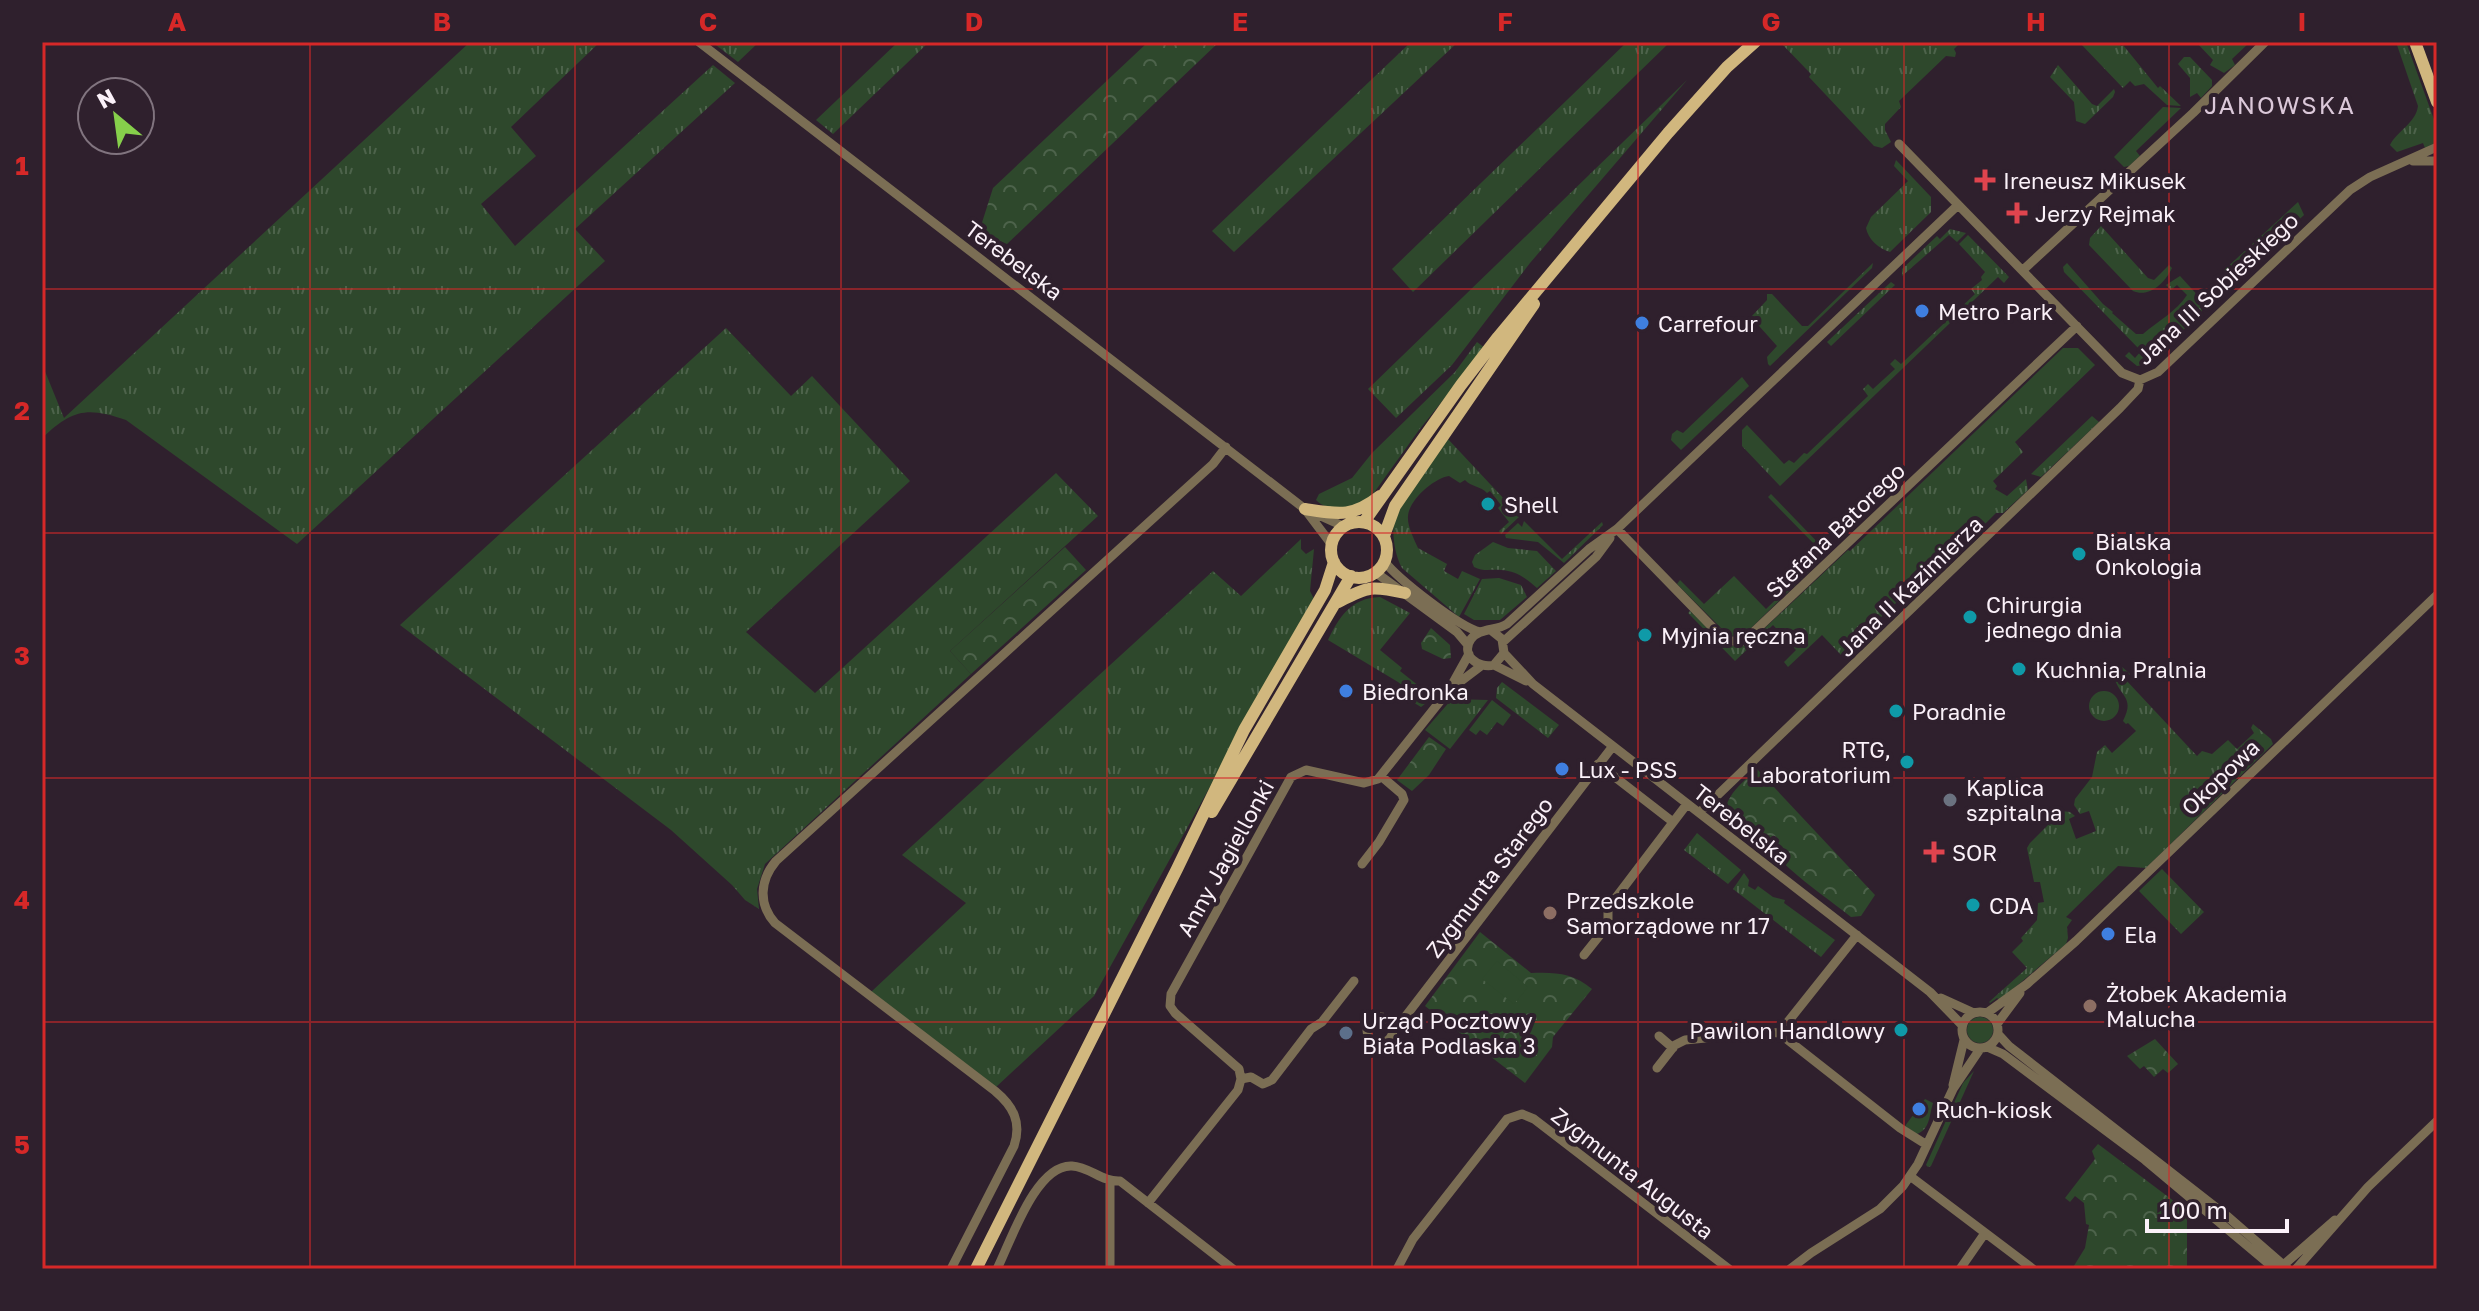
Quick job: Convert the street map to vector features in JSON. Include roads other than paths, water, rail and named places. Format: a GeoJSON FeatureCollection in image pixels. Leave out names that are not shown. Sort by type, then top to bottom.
{"type":"FeatureCollection","features":[{"type":"Feature","properties":{"kind":"main road"},"geometry":{"type":"LineString","coordinates":[[1364,522],[1468,375],[1745,42]]}},
{"type":"Feature","properties":{"kind":"main road"},"geometry":{"type":"LineString","coordinates":[[1727,67],[1755,42]]}},
{"type":"Feature","properties":{"kind":"main road"},"geometry":{"type":"LineString","coordinates":[[2415,42],[2437,102]]}},
{"type":"Feature","properties":{"kind":"main road"},"geometry":{"type":"LineString","coordinates":[[1384,536],[1395,506],[1546,283]]}},
{"type":"Feature","properties":{"kind":"main road"},"geometry":{"type":"LineString","coordinates":[[1305,509],[1337,514],[1353,512],[1370,504],[1389,489]]}},
{"type":"Feature","properties":{"kind":"main road"},"geometry":{"type":"LineString","coordinates":[[976,1269],[1244,730],[1325,590],[1334,562],[1332,545],[1337,534],[1345,527],[1364,522],[1376,527],[1384,536],[1388,547],[1384,561],[1375,572],[1363,577],[1351,576],[1341,571],[1334,562]]}},
{"type":"Feature","properties":{"kind":"main road"},"geometry":{"type":"LineString","coordinates":[[1177,869],[1351,576]]}},
{"type":"Feature","properties":{"kind":"main road"},"geometry":{"type":"LineString","coordinates":[[1333,604],[1366,588],[1381,587],[1405,593]]}},
{"type":"Feature","properties":{"kind":"street","name":"Terebelska"},"geometry":{"type":"LineString","coordinates":[[699,42],[1305,509],[1345,527]]}},
{"type":"Feature","properties":{"kind":"street"},"geometry":{"type":"LineString","coordinates":[[2023,270],[2265,42]]}},
{"type":"Feature","properties":{"kind":"street","name":"Jana III Sobieskiego"},"geometry":{"type":"LineString","coordinates":[[1899,144],[2122,373],[2140,380],[2158,372],[2350,190],[2370,177],[2437,147]]}},
{"type":"Feature","properties":{"kind":"street","name":"Jana III Sobieskiego"},"geometry":{"type":"LineString","coordinates":[[2409,161],[2437,161]]}},
{"type":"Feature","properties":{"kind":"street"},"geometry":{"type":"LineString","coordinates":[[1384,561],[1394,573],[1463,624],[1480,632],[1492,631],[1507,624],[1589,549],[1617,529],[1958,205]]}},
{"type":"Feature","properties":{"kind":"street","name":"Stefana Batorego"},"geometry":{"type":"LineString","coordinates":[[1617,529],[1722,637],[1729,641],[1744,641],[2077,326]]}},
{"type":"Feature","properties":{"kind":"street","name":"Jana II Kazimierza"},"geometry":{"type":"LineString","coordinates":[[1699,813],[2120,408],[2138,389],[2140,380]]}},
{"type":"Feature","properties":{"kind":"street"},"geometry":{"type":"LineString","coordinates":[[951,1269],[1014,1146],[1018,1133],[1015,1114],[995,1091],[775,923],[766,912],[763,899],[766,876],[776,861],[1213,464],[1226,447]]}},
{"type":"Feature","properties":{"kind":"street","name":"Terebelska"},"geometry":{"type":"LineString","coordinates":[[1305,509],[1332,545]]}},
{"type":"Feature","properties":{"kind":"street"},"geometry":{"type":"LineString","coordinates":[[1449,690],[1481,666],[1494,665],[1504,648],[1596,557],[1617,529]]}},
{"type":"Feature","properties":{"kind":"street"},"geometry":{"type":"LineString","coordinates":[[1375,572],[1457,632],[1474,662],[1481,666]]}},
{"type":"Feature","properties":{"kind":"street","name":"Okopowa"},"geometry":{"type":"LineString","coordinates":[[1987,1013],[2027,984],[2076,941],[2437,595]]}},
{"type":"Feature","properties":{"kind":"street"},"geometry":{"type":"LineString","coordinates":[[1492,631],[1504,648]]}},
{"type":"Feature","properties":{"kind":"street"},"geometry":{"type":"LineString","coordinates":[[1362,864],[1404,800],[1402,794],[1381,776],[1449,690],[1472,638],[1480,632]]}},
{"type":"Feature","properties":{"kind":"street","name":"Terebelska"},"geometry":{"type":"LineString","coordinates":[[1504,648],[1533,684]]}},
{"type":"Feature","properties":{"kind":"street","name":"Terebelska"},"geometry":{"type":"LineString","coordinates":[[1494,665],[1533,684],[1930,992],[1962,1025]]}},
{"type":"Feature","properties":{"kind":"street","name":"Zygmunta Starego"},"geometry":{"type":"LineString","coordinates":[[1392,1026],[1402,1021],[1613,746]]}},
{"type":"Feature","properties":{"kind":"street"},"geometry":{"type":"LineString","coordinates":[[1598,764],[1673,822]]}},
{"type":"Feature","properties":{"kind":"street","name":"Anny Jagiellonki"},"geometry":{"type":"LineString","coordinates":[[1241,1079],[1239,1069],[1175,1013],[1170,1006],[1171,994],[1291,777],[1306,770],[1364,783],[1381,776]]}},
{"type":"Feature","properties":{"kind":"street"},"geometry":{"type":"LineString","coordinates":[[1584,955],[1608,925],[1608,908],[1687,804]]}},
{"type":"Feature","properties":{"kind":"street"},"geometry":{"type":"LineString","coordinates":[[1779,1033],[1857,935]]}},
{"type":"Feature","properties":{"kind":"street"},"geometry":{"type":"LineString","coordinates":[[1148,1203],[1238,1090],[1241,1079],[1251,1077],[1263,1084],[1272,1080],[1311,1029],[1322,1022],[1354,981]]}},
{"type":"Feature","properties":{"kind":"street","name":"Okopowa"},"geometry":{"type":"LineString","coordinates":[[1998,1029],[2027,984]]}},
{"type":"Feature","properties":{"kind":"street","name":"Terebelska"},"geometry":{"type":"LineString","coordinates":[[1930,992],[1974,1013]]}},
{"type":"Feature","properties":{"kind":"street"},"geometry":{"type":"LineString","coordinates":[[1953,1089],[1964,1040],[1962,1025],[1974,1013],[1987,1013],[2009,1046],[2227,1216],[2282,1268]]}},
{"type":"Feature","properties":{"kind":"street"},"geometry":{"type":"LineString","coordinates":[[1790,1269],[1880,1209],[1910,1176],[1953,1089],[1984,1048],[1994,1042],[1998,1029]]}},
{"type":"Feature","properties":{"kind":"street"},"geometry":{"type":"LineString","coordinates":[[1657,1068],[1673,1048],[1685,1040],[1779,1033],[1900,1128],[1927,1145]]}},
{"type":"Feature","properties":{"kind":"street"},"geometry":{"type":"LineString","coordinates":[[1659,1036],[1673,1048]]}},
{"type":"Feature","properties":{"kind":"street"},"geometry":{"type":"LineString","coordinates":[[1964,1040],[1971,1047],[2003,1054],[2282,1268]]}},
{"type":"Feature","properties":{"kind":"street","name":"Zygmunta Augusta"},"geometry":{"type":"LineString","coordinates":[[1397,1269],[1413,1239],[1507,1119],[1522,1114],[1534,1119],[1729,1269]]}},
{"type":"Feature","properties":{"kind":"street"},"geometry":{"type":"LineString","coordinates":[[2282,1268],[2353,1205],[2437,1121]]}},
{"type":"Feature","properties":{"kind":"street"},"geometry":{"type":"LineString","coordinates":[[997,1269],[1040,1183],[1062,1167],[1074,1166],[1088,1169],[1110,1181],[1120,1181],[1233,1269]]}},
{"type":"Feature","properties":{"kind":"street"},"geometry":{"type":"LineString","coordinates":[[1910,1176],[2033,1269]]}},
{"type":"Feature","properties":{"kind":"street"},"geometry":{"type":"LineString","coordinates":[[1110,1181],[1110,1269]]}},
{"type":"Feature","properties":{"kind":"street"},"geometry":{"type":"LineString","coordinates":[[2296,1269],[2353,1205]]}},
{"type":"Feature","properties":{"kind":"street"},"geometry":{"type":"LineString","coordinates":[[1960,1269],[1985,1233]]}},
{"type":"Feature","properties":{"kind":"street"},"geometry":{"type":"LineString","coordinates":[[2306,1269],[2308,1258]]}},
{"type":"Feature","properties":{"kind":"place","name":"Ireneusz Mikusek"},"geometry":{"type":"Point","coordinates":[1985,180]}},
{"type":"Feature","properties":{"kind":"place","name":"Jerzy Rejmak"},"geometry":{"type":"Point","coordinates":[2017,213]}},
{"type":"Feature","properties":{"kind":"place","name":"Metro Park"},"geometry":{"type":"Point","coordinates":[1922,311]}},
{"type":"Feature","properties":{"kind":"place","name":"Carrefour"},"geometry":{"type":"Point","coordinates":[1642,323]}},
{"type":"Feature","properties":{"kind":"place","name":"Shell"},"geometry":{"type":"Point","coordinates":[1488,504]}},
{"type":"Feature","properties":{"kind":"place","name":"Bialska Onkologia"},"geometry":{"type":"Point","coordinates":[2079,554]}},
{"type":"Feature","properties":{"kind":"place","name":"Chirurgia jednego dnia"},"geometry":{"type":"Point","coordinates":[1970,617]}},
{"type":"Feature","properties":{"kind":"place","name":"Myjnia ręczna"},"geometry":{"type":"Point","coordinates":[1645,635]}},
{"type":"Feature","properties":{"kind":"place","name":"Kuchnia, Pralnia"},"geometry":{"type":"Point","coordinates":[2019,669]}},
{"type":"Feature","properties":{"kind":"place","name":"Biedronka"},"geometry":{"type":"Point","coordinates":[1346,691]}},
{"type":"Feature","properties":{"kind":"place","name":"Poradnie"},"geometry":{"type":"Point","coordinates":[1896,711]}},
{"type":"Feature","properties":{"kind":"place","name":"RTG, Laboratorium"},"geometry":{"type":"Point","coordinates":[1907,762]}},
{"type":"Feature","properties":{"kind":"place","name":"Lux - PSS"},"geometry":{"type":"Point","coordinates":[1562,769]}},
{"type":"Feature","properties":{"kind":"place","name":"Kaplica szpitalna"},"geometry":{"type":"Point","coordinates":[1950,800]}},
{"type":"Feature","properties":{"kind":"place","name":"SOR"},"geometry":{"type":"Point","coordinates":[1934,852]}},
{"type":"Feature","properties":{"kind":"place","name":"CDA"},"geometry":{"type":"Point","coordinates":[1973,905]}},
{"type":"Feature","properties":{"kind":"place","name":"Przedszkole Samorządowe nr 17"},"geometry":{"type":"Point","coordinates":[1550,913]}},
{"type":"Feature","properties":{"kind":"place","name":"Ela"},"geometry":{"type":"Point","coordinates":[2108,934]}},
{"type":"Feature","properties":{"kind":"place","name":"Żłobek Akademia Malucha"},"geometry":{"type":"Point","coordinates":[2090,1006]}},
{"type":"Feature","properties":{"kind":"place","name":"Pawilon Handlowy"},"geometry":{"type":"Point","coordinates":[1901,1030]}},
{"type":"Feature","properties":{"kind":"place","name":"Urząd Pocztowy Biała Podlaska 3"},"geometry":{"type":"Point","coordinates":[1346,1033]}},
{"type":"Feature","properties":{"kind":"place","name":"Ruch-kiosk"},"geometry":{"type":"Point","coordinates":[1919,1109]}},
{"type":"Feature","properties":{"kind":"district","name":"JANOWSKA"},"geometry":{"type":"Point","coordinates":[2280,104]}}]}
